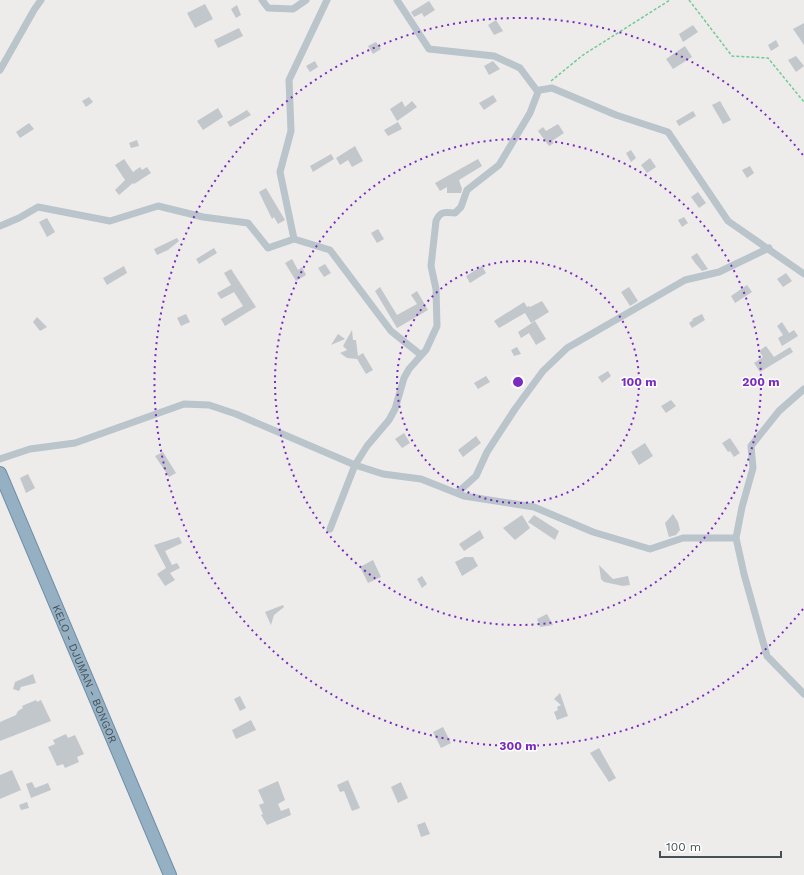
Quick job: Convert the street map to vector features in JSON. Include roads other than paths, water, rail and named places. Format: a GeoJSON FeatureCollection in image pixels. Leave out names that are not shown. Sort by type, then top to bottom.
{"type":"FeatureCollection","features":[{"type":"Feature","properties":{"kind":"highway","name":"KELO - DJUMAN - BONGOR"},"geometry":{"type":"LineString","coordinates":[[0,473],[170,875]]}},
{"type":"Feature","properties":{"kind":"street"},"geometry":{"type":"LineString","coordinates":[[0,70],[41,0]]}},
{"type":"Feature","properties":{"kind":"street"},"geometry":{"type":"LineString","coordinates":[[262,0],[268,8],[293,9],[306,0]]}},
{"type":"Feature","properties":{"kind":"street"},"geometry":{"type":"LineString","coordinates":[[294,239],[280,172],[291,131],[289,80],[327,0]]}},
{"type":"Feature","properties":{"kind":"street"},"geometry":{"type":"LineString","coordinates":[[330,529],[355,465],[367,446],[389,420],[395,409],[404,378],[426,350],[437,326],[436,289],[431,266],[436,221],[439,214],[444,212],[455,213],[461,207],[467,190],[499,164],[530,113],[538,92],[520,68],[494,56],[429,49],[397,0]]}},
{"type":"Feature","properties":{"kind":"street"},"geometry":{"type":"LineString","coordinates":[[540,90],[552,88],[616,115],[668,132],[728,221],[804,274]]}},
{"type":"Feature","properties":{"kind":"street"},"geometry":{"type":"LineString","coordinates":[[0,226],[20,218],[38,207],[110,222],[158,206],[202,217],[248,223],[268,248],[294,239],[330,250],[391,331],[421,356]]}},
{"type":"Feature","properties":{"kind":"street"},"geometry":{"type":"LineString","coordinates":[[457,493],[476,476],[487,452],[515,409],[544,371],[567,348],[685,280],[719,272],[768,248]]}},
{"type":"Feature","properties":{"kind":"street"},"geometry":{"type":"LineString","coordinates":[[804,389],[779,411],[751,446],[753,468],[742,507],[736,538],[744,574],[767,656],[804,694]]}},
{"type":"Feature","properties":{"kind":"street"},"geometry":{"type":"LineString","coordinates":[[0,459],[30,449],[75,443],[184,404],[209,405],[236,414],[355,465],[383,474],[421,480],[464,496],[534,507],[593,532],[650,549],[683,538],[736,538]]}}]}
